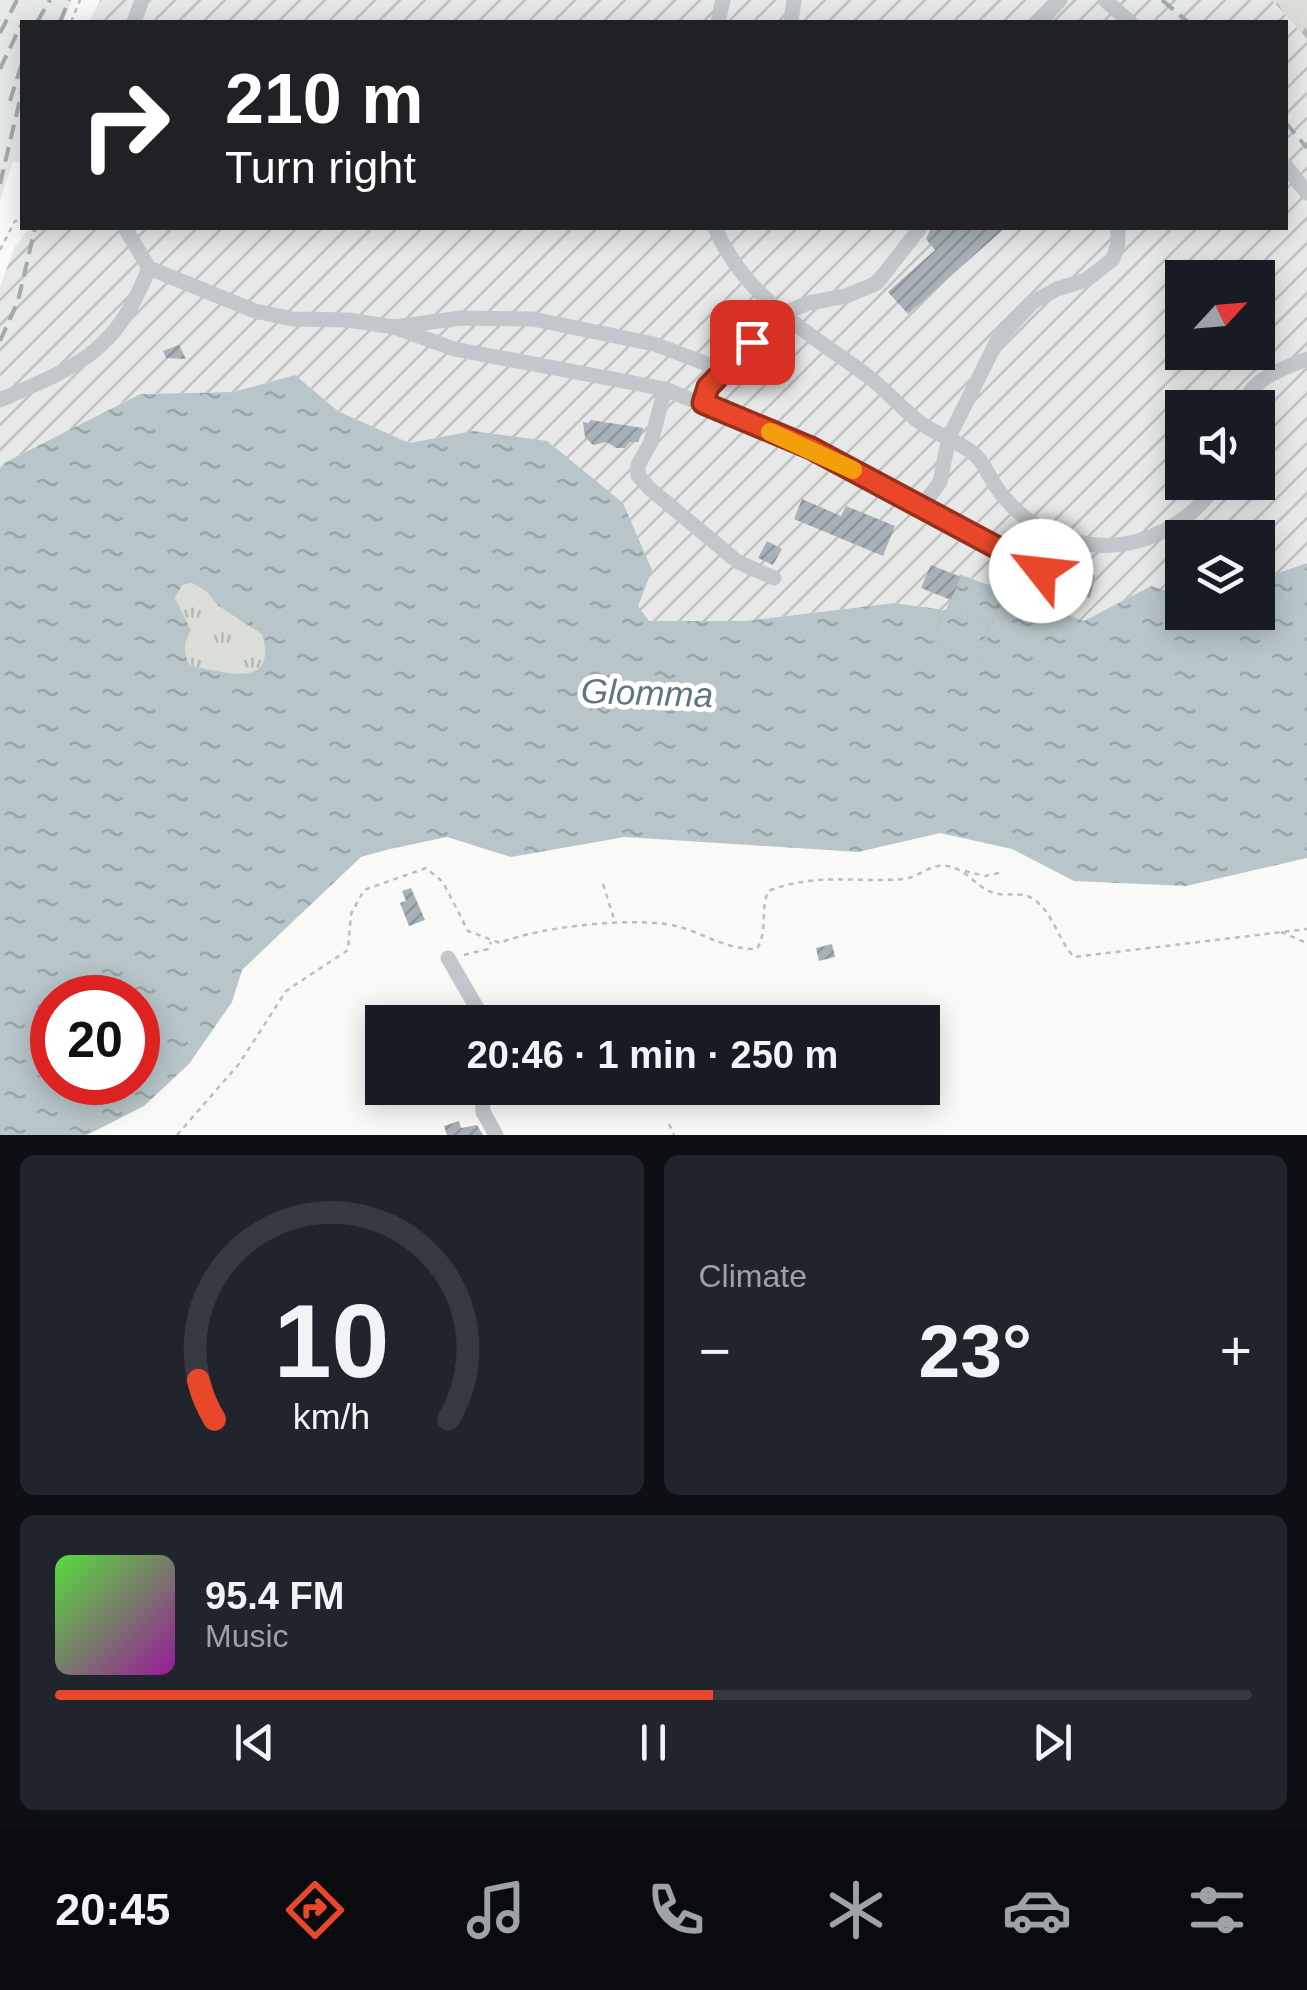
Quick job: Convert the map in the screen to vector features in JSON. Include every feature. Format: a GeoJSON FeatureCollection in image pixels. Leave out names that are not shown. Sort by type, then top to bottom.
{"type":"FeatureCollection","features":[{"type":"Feature","properties":{"kind":"street"},"geometry":{"type":"LineString","coordinates":[[1042,20],[1060,0]]}},
{"type":"Feature","properties":{"kind":"street"},"geometry":{"type":"LineString","coordinates":[[1105,0],[1128,20]]}},
{"type":"Feature","properties":{"kind":"street"},"geometry":{"type":"LineString","coordinates":[[1288,169],[1307,193]]}},
{"type":"Feature","properties":{"kind":"street"},"geometry":{"type":"LineString","coordinates":[[126,230],[149,268],[254,311],[394,327],[454,349],[665,389],[703,403],[811,448],[1041,571]]}},
{"type":"Feature","properties":{"kind":"street"},"geometry":{"type":"LineString","coordinates":[[716,230],[730,258],[780,315],[869,376],[924,425],[978,457],[1001,494],[1021,515],[1063,538],[1089,544],[1124,543],[1171,528],[1205,500]]}},
{"type":"Feature","properties":{"kind":"street"},"geometry":{"type":"LineString","coordinates":[[703,403],[708,387],[722,370],[780,315],[808,303],[870,288],[918,230]]}},
{"type":"Feature","properties":{"kind":"street"},"geometry":{"type":"LineString","coordinates":[[923,506],[940,482],[949,437],[997,341],[1034,302],[1086,280],[1113,259],[1118,230]]}},
{"type":"Feature","properties":{"kind":"street"},"geometry":{"type":"LineString","coordinates":[[0,400],[74,368],[96,353],[112,337],[140,292],[149,268]]}},
{"type":"Feature","properties":{"kind":"street"},"geometry":{"type":"LineString","coordinates":[[394,327],[461,318],[533,319],[654,344],[722,370]]}},
{"type":"Feature","properties":{"kind":"street"},"geometry":{"type":"LineString","coordinates":[[1248,390],[1258,381],[1307,359]]}},
{"type":"Feature","properties":{"kind":"street"},"geometry":{"type":"LineString","coordinates":[[665,389],[638,475],[738,562],[774,578]]}},
{"type":"Feature","properties":{"kind":"street"},"geometry":{"type":"LineString","coordinates":[[448,958],[475,1005]]}},
{"type":"Feature","properties":{"kind":"street"},"geometry":{"type":"LineString","coordinates":[[482,1105],[496,1135]]}},
{"type":"Feature","properties":{"kind":"path"},"geometry":{"type":"LineString","coordinates":[[0,250],[15,221],[20,220]]}},
{"type":"Feature","properties":{"kind":"path"},"geometry":{"type":"LineString","coordinates":[[991,624],[947,608],[933,640],[978,660],[1004,592]]}},
{"type":"Feature","properties":{"kind":"path"},"geometry":{"type":"LineString","coordinates":[[177,1135],[240,1064],[286,991],[348,950],[351,914],[364,890],[426,868],[443,882],[468,931],[491,941],[500,943],[524,933],[615,924],[674,925],[734,949],[757,949],[764,936],[762,908],[768,891],[802,879],[907,878],[932,866],[945,865],[985,876],[1003,872]]}},
{"type":"Feature","properties":{"kind":"path"},"geometry":{"type":"LineString","coordinates":[[963,871],[976,886],[999,894],[1020,893],[1037,901],[1074,958],[1307,929]]}},
{"type":"Feature","properties":{"kind":"path"},"geometry":{"type":"LineString","coordinates":[[976,874],[976,886]]}},
{"type":"Feature","properties":{"kind":"path"},"geometry":{"type":"LineString","coordinates":[[603,884],[615,924]]}},
{"type":"Feature","properties":{"kind":"path"},"geometry":{"type":"LineString","coordinates":[[1280,932],[1307,943]]}},
{"type":"Feature","properties":{"kind":"path"},"geometry":{"type":"LineString","coordinates":[[448,958],[488,949],[491,941]]}},
{"type":"Feature","properties":{"kind":"path"},"geometry":{"type":"LineString","coordinates":[[669,1124],[674,1135]]}},
{"type":"Feature","properties":{"kind":"shaded area"},"geometry":{"type":"Polygon","coordinates":[[[0,0],[72,0],[64,20],[20,20],[20,162],[13,161],[0,201],[0,0]]]}},
{"type":"Feature","properties":{"kind":"shaded area"},"geometry":{"type":"Polygon","coordinates":[[[100,0],[1272,0],[1307,39],[1307,563],[1275,574],[1275,520],[1165,520],[1165,591],[1151,586],[1084,621],[961,574],[946,610],[894,603],[745,621],[648,621],[474,431],[409,443],[338,411],[295,375],[233,392],[139,394],[0,468],[0,287],[14,248],[27,231],[38,230],[1288,230],[1288,20],[90,20],[100,0]]]}},
{"type":"Feature","properties":{"kind":"green space"},"geometry":{"type":"Polygon","coordinates":[[[1272,0],[1307,0],[1307,39],[1272,0]]]}},
{"type":"Feature","properties":{"kind":"green space"},"geometry":{"type":"Polygon","coordinates":[[[192,583],[207,592],[217,605],[263,634],[266,652],[263,664],[255,671],[231,674],[190,665],[185,648],[191,630],[175,598],[182,585],[192,583]]]}},
{"type":"Feature","properties":{"kind":"water","name":"Glomma"},"geometry":{"type":"Polygon","coordinates":[[[295,375],[338,411],[409,443],[473,431],[547,441],[623,503],[652,570],[638,606],[649,621],[745,621],[894,603],[946,610],[960,574],[1084,621],[1151,586],[1165,591],[1165,630],[1275,630],[1275,574],[1307,563],[1307,858],[1186,886],[1074,881],[1012,849],[940,833],[858,852],[625,837],[511,857],[447,837],[390,849],[361,857],[242,970],[232,1002],[189,1064],[160,1091],[160,975],[30,975],[30,1105],[145,1105],[87,1135],[0,1135],[0,468],[140,394],[233,392],[295,375]],[[192,583],[182,585],[175,598],[191,630],[185,648],[190,665],[231,673],[255,671],[265,652],[262,634],[217,605],[207,592],[192,583]]]}},
{"type":"Feature","properties":{"kind":"building"},"geometry":{"type":"Polygon","coordinates":[[[930,230],[1003,230],[908,314],[888,292],[935,250],[926,239],[930,230]]]}},
{"type":"Feature","properties":{"kind":"building"},"geometry":{"type":"Polygon","coordinates":[[[179,345],[186,359],[166,358],[163,351],[179,345]]]}},
{"type":"Feature","properties":{"kind":"building"},"geometry":{"type":"Polygon","coordinates":[[[583,422],[643,430],[638,442],[630,442],[625,448],[607,442],[593,445],[585,437],[583,422]]]}},
{"type":"Feature","properties":{"kind":"building"},"geometry":{"type":"Polygon","coordinates":[[[802,499],[841,516],[846,506],[895,526],[883,556],[794,519],[802,499]]]}},
{"type":"Feature","properties":{"kind":"building"},"geometry":{"type":"Polygon","coordinates":[[[767,541],[782,549],[773,565],[758,558],[767,541]]]}},
{"type":"Feature","properties":{"kind":"building"},"geometry":{"type":"Polygon","coordinates":[[[931,565],[961,577],[951,600],[921,588],[931,565]]]}},
{"type":"Feature","properties":{"kind":"building"},"geometry":{"type":"Polygon","coordinates":[[[1057,568],[1095,575],[1090,598],[1052,590],[1057,568]]]}},
{"type":"Feature","properties":{"kind":"building"},"geometry":{"type":"Polygon","coordinates":[[[411,888],[425,920],[409,926],[400,903],[406,901],[402,891],[411,888]]]}},
{"type":"Feature","properties":{"kind":"building"},"geometry":{"type":"Polygon","coordinates":[[[832,944],[835,957],[819,961],[816,948],[832,944]]]}},
{"type":"Feature","properties":{"kind":"building"},"geometry":{"type":"Polygon","coordinates":[[[459,1121],[461,1128],[477,1125],[483,1135],[447,1135],[444,1126],[459,1121]]]}},
{"type":"Feature","properties":{"kind":"railway"},"geometry":{"type":"LineString","coordinates":[[0,33],[17,0]]}},
{"type":"Feature","properties":{"kind":"railway"},"geometry":{"type":"LineString","coordinates":[[38,20],[50,0]]}},
{"type":"Feature","properties":{"kind":"railway"},"geometry":{"type":"LineString","coordinates":[[61,20],[69,0]]}},
{"type":"Feature","properties":{"kind":"railway"},"geometry":{"type":"LineString","coordinates":[[1162,0],[1186,20]]}},
{"type":"Feature","properties":{"kind":"railway"},"geometry":{"type":"LineString","coordinates":[[0,69],[20,27]]}},
{"type":"Feature","properties":{"kind":"railway"},"geometry":{"type":"LineString","coordinates":[[10,101],[20,69]]}},
{"type":"Feature","properties":{"kind":"railway"},"geometry":{"type":"LineString","coordinates":[[0,184],[20,99]]}},
{"type":"Feature","properties":{"kind":"railway"},"geometry":{"type":"LineString","coordinates":[[1288,126],[1307,148]]}},
{"type":"Feature","properties":{"kind":"railway"},"geometry":{"type":"LineString","coordinates":[[0,341],[18,301],[35,230]]}},
{"type":"Feature","properties":{"kind":"slow traffic"},"geometry":{"type":"LineString","coordinates":[[770,432],[853,470]]}},
{"type":"Feature","properties":{"kind":"route"},"geometry":{"type":"LineString","coordinates":[[752,342],[708,387],[703,403],[811,448],[1041,571]]}}]}
